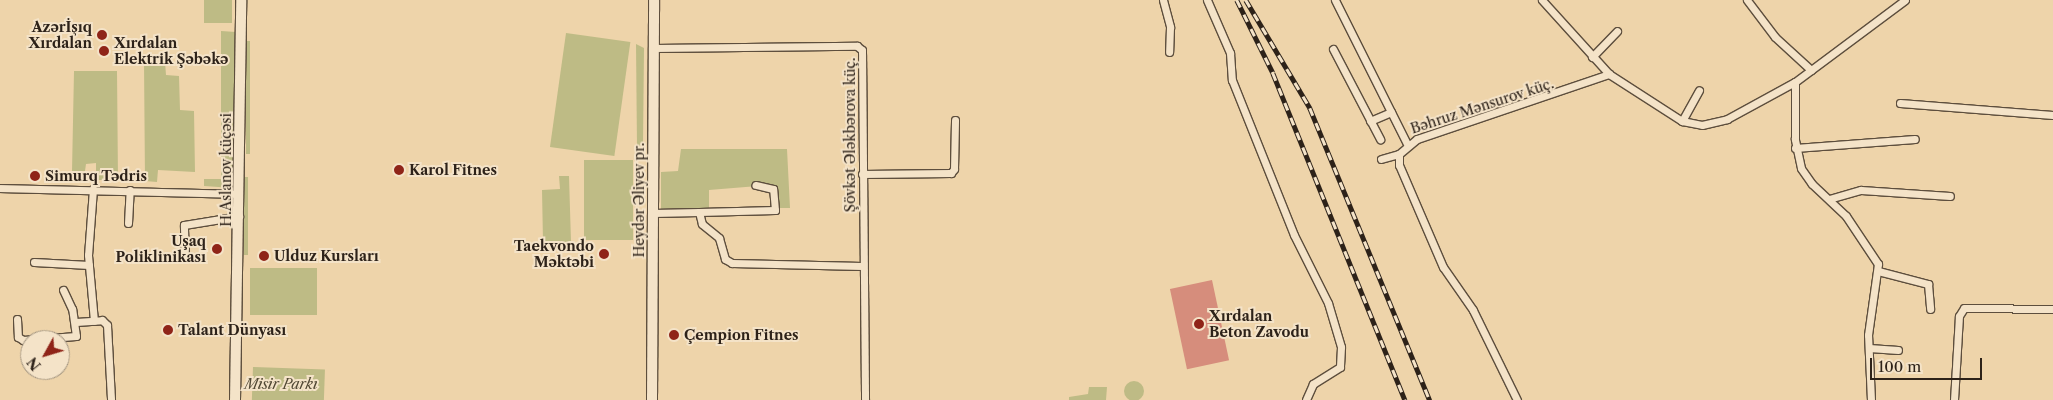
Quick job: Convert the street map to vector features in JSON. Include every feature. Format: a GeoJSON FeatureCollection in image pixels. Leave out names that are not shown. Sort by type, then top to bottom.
{"type":"FeatureCollection","features":[{"type":"Feature","properties":{"kind":"street","name":"H.Aslanov küçəsi"},"geometry":{"type":"LineString","coordinates":[[235,400],[241,0]]}},
{"type":"Feature","properties":{"kind":"street","name":"Heydər Əliyev pr."},"geometry":{"type":"LineString","coordinates":[[652,400],[654,0]]}},
{"type":"Feature","properties":{"kind":"street"},"geometry":{"type":"LineString","coordinates":[[1163,0],[1170,27],[1169,52]]}},
{"type":"Feature","properties":{"kind":"street"},"geometry":{"type":"LineString","coordinates":[[1208,0],[1230,53],[1232,80],[1294,234],[1328,303],[1341,347],[1340,367],[1313,384],[1306,400]]}},
{"type":"Feature","properties":{"kind":"street"},"geometry":{"type":"LineString","coordinates":[[1335,0],[1407,144]]}},
{"type":"Feature","properties":{"kind":"street"},"geometry":{"type":"LineString","coordinates":[[1542,0],[1609,74],[1682,121],[1702,125],[1727,119],[1795,82],[1905,0]]}},
{"type":"Feature","properties":{"kind":"street"},"geometry":{"type":"LineString","coordinates":[[1747,0],[1775,37],[1811,70]]}},
{"type":"Feature","properties":{"kind":"street"},"geometry":{"type":"LineString","coordinates":[[1592,57],[1617,31]]}},
{"type":"Feature","properties":{"kind":"street","name":"Şövkət Ələkbərova küç."},"geometry":{"type":"LineString","coordinates":[[654,48],[860,47],[864,53],[862,266],[865,400]]}},
{"type":"Feature","properties":{"kind":"street"},"geometry":{"type":"LineString","coordinates":[[1333,49],[1380,139]]}},
{"type":"Feature","properties":{"kind":"street","name":"Bəhruz Mənsurov küç."},"geometry":{"type":"LineString","coordinates":[[1399,154],[1407,144],[1609,74]]}},
{"type":"Feature","properties":{"kind":"street"},"geometry":{"type":"LineString","coordinates":[[1795,82],[1795,148],[1806,177],[1829,199],[1874,254],[1878,270],[1869,348],[1871,400]]}},
{"type":"Feature","properties":{"kind":"street"},"geometry":{"type":"LineString","coordinates":[[1682,121],[1699,90]]}},
{"type":"Feature","properties":{"kind":"street"},"geometry":{"type":"LineString","coordinates":[[1900,103],[2053,115]]}},
{"type":"Feature","properties":{"kind":"street"},"geometry":{"type":"LineString","coordinates":[[1370,121],[1391,112]]}},
{"type":"Feature","properties":{"kind":"street"},"geometry":{"type":"LineString","coordinates":[[862,174],[950,172],[954,169],[955,120]]}},
{"type":"Feature","properties":{"kind":"street"},"geometry":{"type":"LineString","coordinates":[[1795,148],[1915,139]]}},
{"type":"Feature","properties":{"kind":"street"},"geometry":{"type":"LineString","coordinates":[[1381,159],[1399,154],[1399,165],[1443,267],[1473,310],[1517,400]]}},
{"type":"Feature","properties":{"kind":"street"},"geometry":{"type":"LineString","coordinates":[[653,213],[770,212],[775,210],[775,192],[770,187],[754,185]]}},
{"type":"Feature","properties":{"kind":"street"},"geometry":{"type":"LineString","coordinates":[[0,188],[239,194]]}},
{"type":"Feature","properties":{"kind":"street"},"geometry":{"type":"LineString","coordinates":[[93,189],[89,264],[94,321]]}},
{"type":"Feature","properties":{"kind":"street"},"geometry":{"type":"LineString","coordinates":[[128,223],[130,190]]}},
{"type":"Feature","properties":{"kind":"street"},"geometry":{"type":"LineString","coordinates":[[1829,199],[1861,190],[1950,196]]}},
{"type":"Feature","properties":{"kind":"street"},"geometry":{"type":"LineString","coordinates":[[698,212],[702,224],[720,238],[723,256],[732,263],[862,266]]}},
{"type":"Feature","properties":{"kind":"street"},"geometry":{"type":"LineString","coordinates":[[185,257],[184,225],[239,216]]}},
{"type":"Feature","properties":{"kind":"street"},"geometry":{"type":"LineString","coordinates":[[34,262],[89,264]]}},
{"type":"Feature","properties":{"kind":"street"},"geometry":{"type":"LineString","coordinates":[[1878,270],[1928,284],[1930,309]]}},
{"type":"Feature","properties":{"kind":"street"},"geometry":{"type":"LineString","coordinates":[[17,319],[18,337],[23,340],[76,336],[76,322],[63,290]]}},
{"type":"Feature","properties":{"kind":"street"},"geometry":{"type":"LineString","coordinates":[[1954,400],[1959,316],[1964,308],[2053,309]]}},
{"type":"Feature","properties":{"kind":"street"},"geometry":{"type":"LineString","coordinates":[[76,322],[94,321],[107,325],[111,400]]}},
{"type":"Feature","properties":{"kind":"street"},"geometry":{"type":"LineString","coordinates":[[1869,348],[1898,350]]}},
{"type":"Feature","properties":{"kind":"green space"},"geometry":{"type":"Polygon","coordinates":[[[204,0],[232,0],[232,23],[204,23],[204,0]]]}},
{"type":"Feature","properties":{"kind":"green space"},"geometry":{"type":"Polygon","coordinates":[[[221,31],[236,32],[233,188],[204,186],[204,179],[221,179],[221,31]]]}},
{"type":"Feature","properties":{"kind":"green space"},"geometry":{"type":"Polygon","coordinates":[[[566,33],[630,42],[614,156],[550,147],[566,33]]]}},
{"type":"Feature","properties":{"kind":"green space"},"geometry":{"type":"Polygon","coordinates":[[[246,41],[250,41],[250,154],[246,154],[246,41]]]}},
{"type":"Feature","properties":{"kind":"green space"},"geometry":{"type":"Polygon","coordinates":[[[636,44],[644,48],[643,145],[637,147],[636,44]]]}},
{"type":"Feature","properties":{"kind":"green space"},"geometry":{"type":"Polygon","coordinates":[[[165,62],[166,75],[179,76],[180,110],[194,111],[195,172],[158,170],[157,182],[145,181],[144,63],[165,62]]]}},
{"type":"Feature","properties":{"kind":"green space"},"geometry":{"type":"Polygon","coordinates":[[[74,71],[117,71],[118,180],[96,180],[96,163],[86,164],[85,171],[72,171],[74,71]]]}},
{"type":"Feature","properties":{"kind":"green space"},"geometry":{"type":"Polygon","coordinates":[[[681,149],[787,149],[790,208],[772,208],[770,185],[709,190],[709,208],[661,209],[661,172],[678,171],[681,149]]]}},
{"type":"Feature","properties":{"kind":"green space"},"geometry":{"type":"Polygon","coordinates":[[[584,160],[633,160],[633,240],[584,240],[584,160]]]}},
{"type":"Feature","properties":{"kind":"green space"},"geometry":{"type":"Polygon","coordinates":[[[559,176],[569,176],[571,242],[543,242],[542,190],[560,189],[559,176]]]}},
{"type":"Feature","properties":{"kind":"green space"},"geometry":{"type":"Polygon","coordinates":[[[244,177],[248,177],[248,255],[244,255],[244,177]]]}},
{"type":"Feature","properties":{"kind":"green space"},"geometry":{"type":"Polygon","coordinates":[[[250,268],[317,268],[317,315],[250,315],[250,268]]]}},
{"type":"Feature","properties":{"kind":"green space","name":"Misir Parkı"},"geometry":{"type":"Polygon","coordinates":[[[253,367],[325,370],[324,400],[252,400],[253,367]]]}},
{"type":"Feature","properties":{"kind":"green space"},"geometry":{"type":"Polygon","coordinates":[[[1134,381],[1141,384],[1144,391],[1141,398],[1134,401],[1127,398],[1124,391],[1127,384],[1134,381]]]}},
{"type":"Feature","properties":{"kind":"green space"},"geometry":{"type":"Polygon","coordinates":[[[1089,387],[1107,387],[1106,400],[1069,400],[1069,397],[1088,394],[1089,387]]]}},
{"type":"Feature","properties":{"kind":"building","name":"Xırdalan Beton Zavodu"},"geometry":{"type":"Polygon","coordinates":[[[1212,280],[1229,360],[1187,369],[1170,289],[1212,280]]]}},
{"type":"Feature","properties":{"kind":"railway"},"geometry":{"type":"LineString","coordinates":[[1237,0],[1273,73],[1405,400]]}},
{"type":"Feature","properties":{"kind":"railway"},"geometry":{"type":"LineString","coordinates":[[1246,0],[1310,108],[1430,400]]}},
{"type":"Feature","properties":{"kind":"place","name":"Azərİşıq Xırdalan"},"geometry":{"type":"Point","coordinates":[102,35]}},
{"type":"Feature","properties":{"kind":"place","name":"Xırdalan Elektrik Şəbəkə"},"geometry":{"type":"Point","coordinates":[104,51]}},
{"type":"Feature","properties":{"kind":"place","name":"Karol Fitnes"},"geometry":{"type":"Point","coordinates":[399,170]}},
{"type":"Feature","properties":{"kind":"place","name":"Simurq Tədris"},"geometry":{"type":"Point","coordinates":[35,176]}},
{"type":"Feature","properties":{"kind":"place","name":"Uşaq Poliklinikası"},"geometry":{"type":"Point","coordinates":[217,249]}},
{"type":"Feature","properties":{"kind":"place","name":"Taekvondo Məktəbi"},"geometry":{"type":"Point","coordinates":[604,254]}},
{"type":"Feature","properties":{"kind":"place","name":"Ulduz Kursları"},"geometry":{"type":"Point","coordinates":[264,256]}},
{"type":"Feature","properties":{"kind":"place","name":"Xırdalan Beton Zavodu"},"geometry":{"type":"Point","coordinates":[1199,324]}},
{"type":"Feature","properties":{"kind":"place","name":"Talant Dünyası"},"geometry":{"type":"Point","coordinates":[168,330]}},
{"type":"Feature","properties":{"kind":"place","name":"Çempion Fitnes"},"geometry":{"type":"Point","coordinates":[674,335]}}]}
